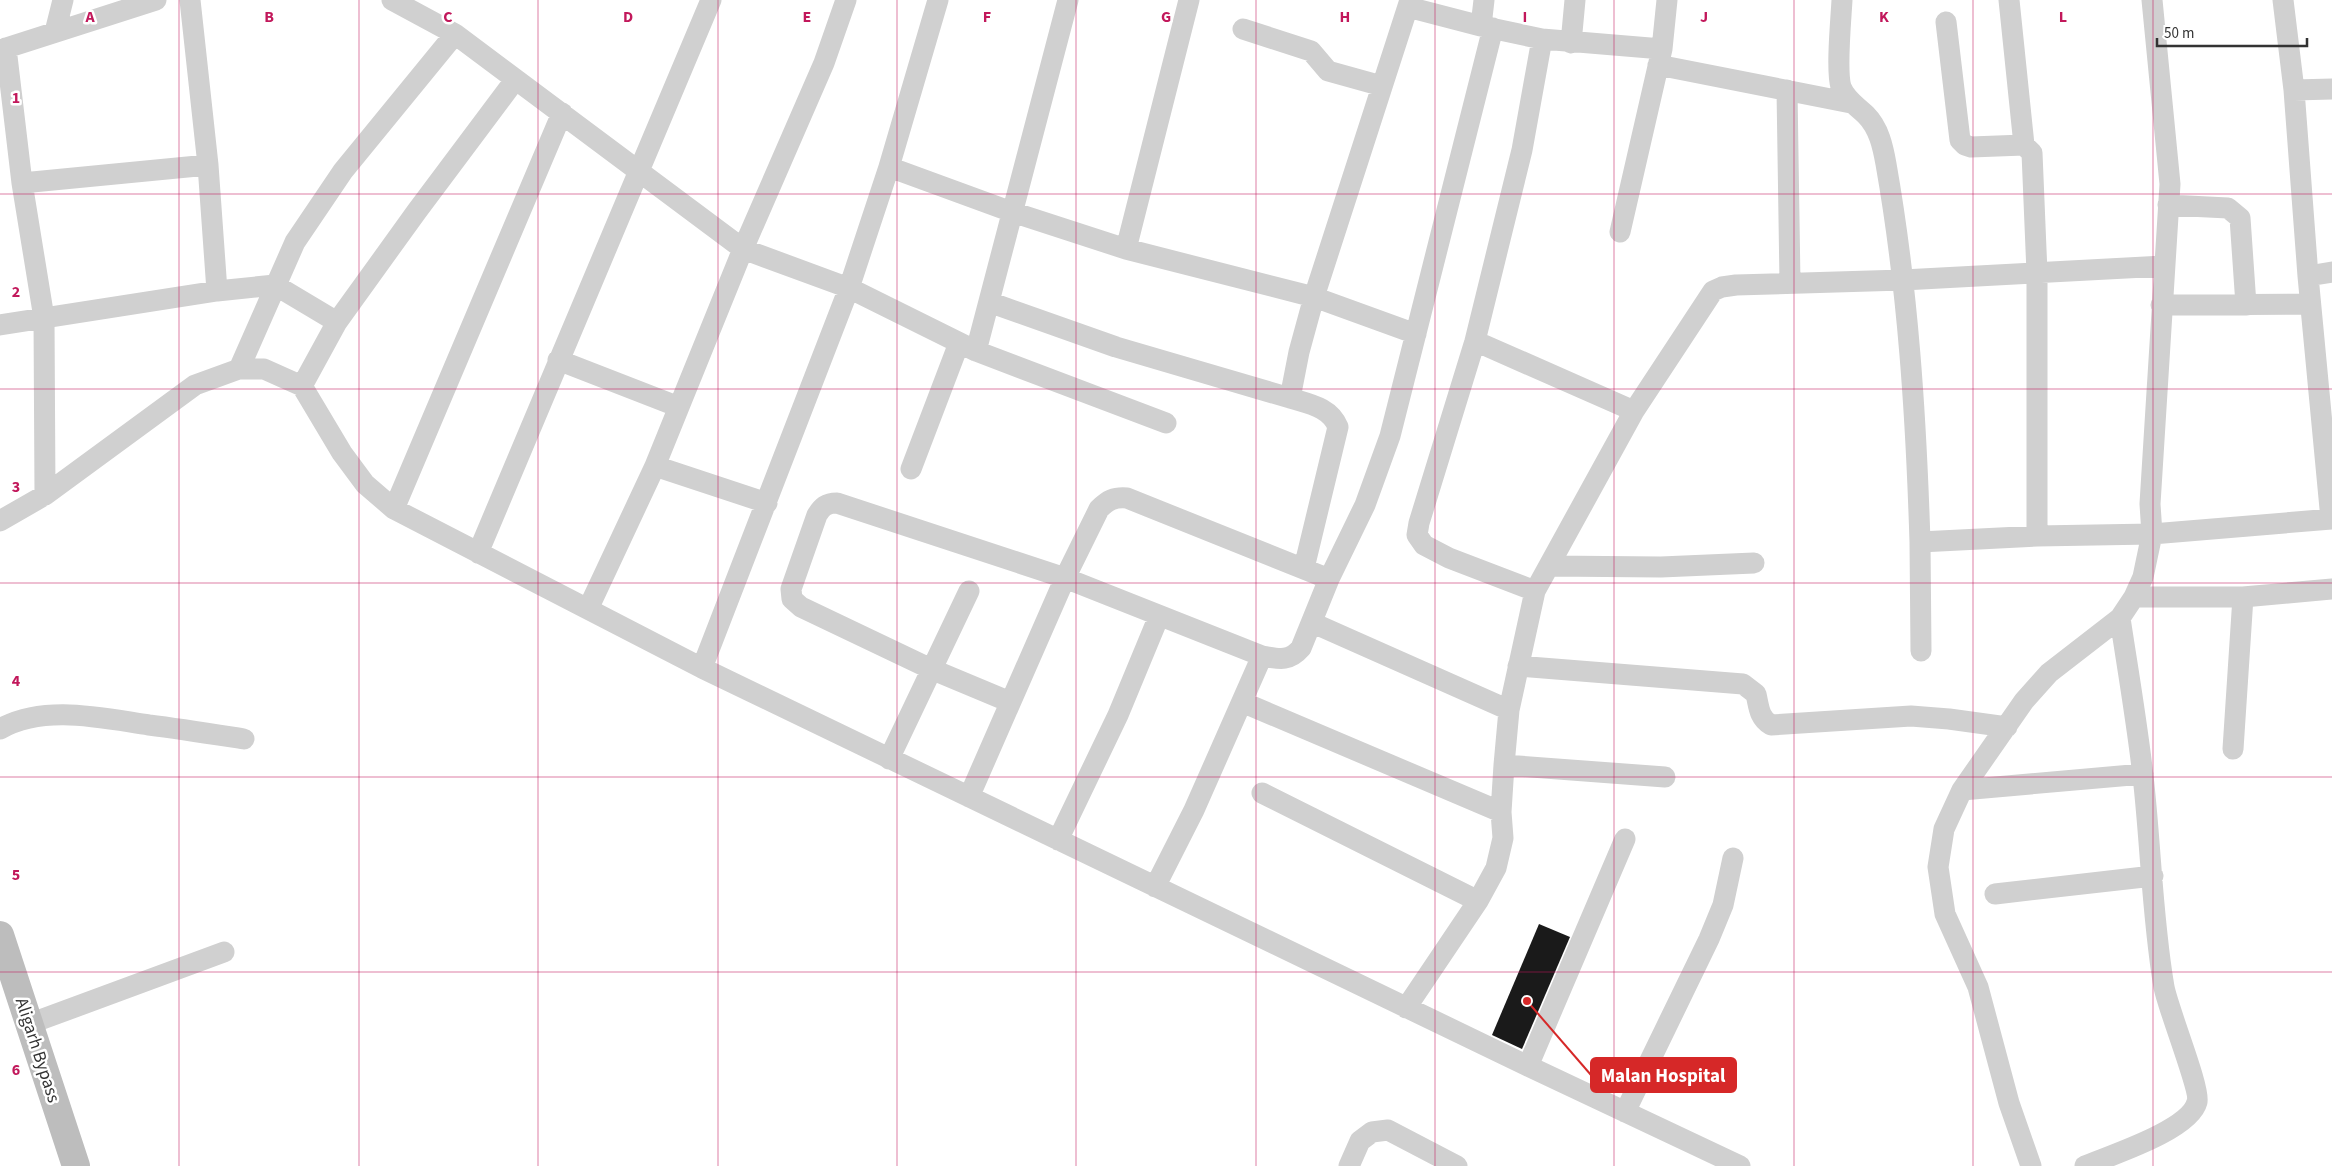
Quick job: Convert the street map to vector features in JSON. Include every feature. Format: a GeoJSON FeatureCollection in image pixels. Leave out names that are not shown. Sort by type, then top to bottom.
{"type":"FeatureCollection","features":[{"type":"Feature","properties":{"kind":"main road","name":"Aligarh Bypass"},"geometry":{"type":"LineString","coordinates":[[0,935],[76,1166]]}},
{"type":"Feature","properties":{"kind":"street"},"geometry":{"type":"LineString","coordinates":[[55,32],[63,0]]}},
{"type":"Feature","properties":{"kind":"street"},"geometry":{"type":"LineString","coordinates":[[45,495],[44,318],[3,49],[156,0]]}},
{"type":"Feature","properties":{"kind":"street"},"geometry":{"type":"LineString","coordinates":[[190,0],[208,165],[217,291]]}},
{"type":"Feature","properties":{"kind":"street"},"geometry":{"type":"LineString","coordinates":[[392,0],[455,34],[743,248],[849,288],[967,347],[1166,423]]}},
{"type":"Feature","properties":{"kind":"street"},"geometry":{"type":"LineString","coordinates":[[478,553],[711,0]]}},
{"type":"Feature","properties":{"kind":"street"},"geometry":{"type":"LineString","coordinates":[[588,609],[655,466],[743,248],[824,63],[846,0]]}},
{"type":"Feature","properties":{"kind":"street"},"geometry":{"type":"LineString","coordinates":[[702,668],[849,288],[889,167],[938,0]]}},
{"type":"Feature","properties":{"kind":"street"},"geometry":{"type":"LineString","coordinates":[[911,469],[989,302],[1068,0]]}},
{"type":"Feature","properties":{"kind":"street"},"geometry":{"type":"LineString","coordinates":[[1126,248],[1189,0]]}},
{"type":"Feature","properties":{"kind":"street"},"geometry":{"type":"LineString","coordinates":[[1010,702],[931,669],[801,607],[792,599],[791,589],[817,515],[822,507],[829,503],[837,503],[1065,578],[1262,656],[1285,660],[1295,656],[1313,623],[1329,579],[1365,505],[1390,436],[1416,334],[1487,28],[1484,0]]}},
{"type":"Feature","properties":{"kind":"street"},"geometry":{"type":"LineString","coordinates":[[1571,43],[1575,0]]}},
{"type":"Feature","properties":{"kind":"street"},"geometry":{"type":"LineString","coordinates":[[1620,232],[1660,57],[1668,0]]}},
{"type":"Feature","properties":{"kind":"street"},"geometry":{"type":"LineString","coordinates":[[1842,0],[1840,72],[1842,87],[1851,103],[1867,116],[1878,132],[1885,163],[1903,280],[1916,421],[1922,651]]}},
{"type":"Feature","properties":{"kind":"street"},"geometry":{"type":"LineString","coordinates":[[2009,0],[2024,145],[2032,153],[2037,273],[2037,536]]}},
{"type":"Feature","properties":{"kind":"street"},"geometry":{"type":"LineString","coordinates":[[2031,1166],[2009,1103],[1978,987],[1945,914],[1938,867],[1944,829],[1962,790],[2024,701],[2049,673],[2120,618],[2134,597],[2143,576],[2152,534],[2150,504],[2170,184],[2152,0]]}},
{"type":"Feature","properties":{"kind":"street"},"geometry":{"type":"LineString","coordinates":[[1920,542],[2037,536],[2152,534],[2331,519],[2310,304],[2294,90],[2283,0]]}},
{"type":"Feature","properties":{"kind":"street"},"geometry":{"type":"LineString","coordinates":[[1290,398],[1299,352],[1314,297],[1409,4],[1487,28],[1542,39],[1660,57],[1787,90],[1851,103]]}},
{"type":"Feature","properties":{"kind":"street"},"geometry":{"type":"LineString","coordinates":[[1946,22],[1960,140],[1965,145],[1971,146],[2024,145]]}},
{"type":"Feature","properties":{"kind":"street"},"geometry":{"type":"LineString","coordinates":[[1243,29],[1311,51],[1328,71],[1382,86]]}},
{"type":"Feature","properties":{"kind":"street"},"geometry":{"type":"LineString","coordinates":[[239,369],[295,242],[343,171],[455,34]]}},
{"type":"Feature","properties":{"kind":"street"},"geometry":{"type":"LineString","coordinates":[[1535,591],[1449,558],[1424,545],[1417,534],[1475,341],[1522,150],[1542,39]]}},
{"type":"Feature","properties":{"kind":"street"},"geometry":{"type":"LineString","coordinates":[[302,386],[338,322],[417,210],[515,80]]}},
{"type":"Feature","properties":{"kind":"street"},"geometry":{"type":"LineString","coordinates":[[2294,90],[2332,89]]}},
{"type":"Feature","properties":{"kind":"street"},"geometry":{"type":"LineString","coordinates":[[1787,90],[1790,283]]}},
{"type":"Feature","properties":{"kind":"street"},"geometry":{"type":"LineString","coordinates":[[394,509],[562,113]]}},
{"type":"Feature","properties":{"kind":"street"},"geometry":{"type":"LineString","coordinates":[[22,183],[208,165]]}},
{"type":"Feature","properties":{"kind":"street"},"geometry":{"type":"LineString","coordinates":[[889,167],[1012,212],[1126,248],[1314,297],[1416,334]]}},
{"type":"Feature","properties":{"kind":"street"},"geometry":{"type":"LineString","coordinates":[[2168,204],[2228,208],[2236,212],[2240,218],[2246,305]]}},
{"type":"Feature","properties":{"kind":"street"},"geometry":{"type":"LineString","coordinates":[[1406,1008],[1478,900],[1496,868],[1503,838],[1501,812],[1510,710],[1535,591],[1634,411],[1713,291],[1722,286],[1903,280],[2164,266]]}},
{"type":"Feature","properties":{"kind":"street"},"geometry":{"type":"LineString","coordinates":[[2308,276],[2332,272]]}},
{"type":"Feature","properties":{"kind":"street"},"geometry":{"type":"LineString","coordinates":[[0,325],[217,291],[274,286],[338,322]]}},
{"type":"Feature","properties":{"kind":"street"},"geometry":{"type":"LineString","coordinates":[[989,302],[1116,347],[1322,408],[1334,416],[1338,427],[1304,568]]}},
{"type":"Feature","properties":{"kind":"street"},"geometry":{"type":"LineString","coordinates":[[2162,305],[2310,304]]}},
{"type":"Feature","properties":{"kind":"street"},"geometry":{"type":"LineString","coordinates":[[1475,341],[1634,411]]}},
{"type":"Feature","properties":{"kind":"street"},"geometry":{"type":"LineString","coordinates":[[558,360],[679,407]]}},
{"type":"Feature","properties":{"kind":"street"},"geometry":{"type":"LineString","coordinates":[[0,521],[45,495],[195,385],[239,369],[264,370],[302,386],[342,453],[365,484],[394,509],[702,668],[1406,1008],[1740,1166]]}},
{"type":"Feature","properties":{"kind":"street"},"geometry":{"type":"LineString","coordinates":[[655,466],[767,503]]}},
{"type":"Feature","properties":{"kind":"street"},"geometry":{"type":"LineString","coordinates":[[969,797],[1065,578],[1099,509],[1106,502],[1116,497],[1127,498],[1329,579]]}},
{"type":"Feature","properties":{"kind":"street"},"geometry":{"type":"LineString","coordinates":[[1549,566],[1661,567],[1754,562]]}},
{"type":"Feature","properties":{"kind":"street"},"geometry":{"type":"LineString","coordinates":[[2134,597],[2243,596],[2332,589]]}},
{"type":"Feature","properties":{"kind":"street"},"geometry":{"type":"LineString","coordinates":[[889,759],[969,591]]}},
{"type":"Feature","properties":{"kind":"street"},"geometry":{"type":"LineString","coordinates":[[2233,750],[2243,596]]}},
{"type":"Feature","properties":{"kind":"street"},"geometry":{"type":"LineString","coordinates":[[1058,840],[1118,715],[1159,616]]}},
{"type":"Feature","properties":{"kind":"street"},"geometry":{"type":"LineString","coordinates":[[2085,1166],[2173,1129],[2189,1116],[2198,1102],[2196,1087],[2166,1003],[2158,956],[2153,876],[2143,774],[2120,618]]}},
{"type":"Feature","properties":{"kind":"street"},"geometry":{"type":"LineString","coordinates":[[1313,623],[1510,710]]}},
{"type":"Feature","properties":{"kind":"street"},"geometry":{"type":"LineString","coordinates":[[1154,886],[1194,810],[1262,656]]}},
{"type":"Feature","properties":{"kind":"street"},"geometry":{"type":"LineString","coordinates":[[1518,666],[1743,684],[1756,694],[1760,715],[1764,721],[1771,725],[1911,716],[2007,727]]}},
{"type":"Feature","properties":{"kind":"street"},"geometry":{"type":"LineString","coordinates":[[1242,702],[1501,812]]}},
{"type":"Feature","properties":{"kind":"street"},"geometry":{"type":"LineString","coordinates":[[0,729],[14,721],[56,714],[94,717],[244,739]]}},
{"type":"Feature","properties":{"kind":"street"},"geometry":{"type":"LineString","coordinates":[[1504,765],[1665,777]]}},
{"type":"Feature","properties":{"kind":"street"},"geometry":{"type":"LineString","coordinates":[[1962,790],[2143,774]]}},
{"type":"Feature","properties":{"kind":"street"},"geometry":{"type":"LineString","coordinates":[[1262,793],[1478,900]]}},
{"type":"Feature","properties":{"kind":"street"},"geometry":{"type":"LineString","coordinates":[[1528,1066],[1625,839]]}},
{"type":"Feature","properties":{"kind":"street"},"geometry":{"type":"LineString","coordinates":[[1625,1112],[1709,939],[1723,905],[1733,858]]}},
{"type":"Feature","properties":{"kind":"street"},"geometry":{"type":"LineString","coordinates":[[1995,894],[2153,876]]}},
{"type":"Feature","properties":{"kind":"street"},"geometry":{"type":"LineString","coordinates":[[29,1024],[224,952]]}},
{"type":"Feature","properties":{"kind":"street"},"geometry":{"type":"LineString","coordinates":[[1349,1166],[1360,1141],[1372,1132],[1388,1130],[1457,1166]]}},
{"type":"Feature","properties":{"kind":"building"},"geometry":{"type":"Polygon","coordinates":[[[1539,924],[1570,937],[1522,1049],[1492,1035],[1539,924]]]}},
{"type":"Feature","properties":{"kind":"place","name":"Malan Hospital"},"geometry":{"type":"Point","coordinates":[1527,1001]}}]}
